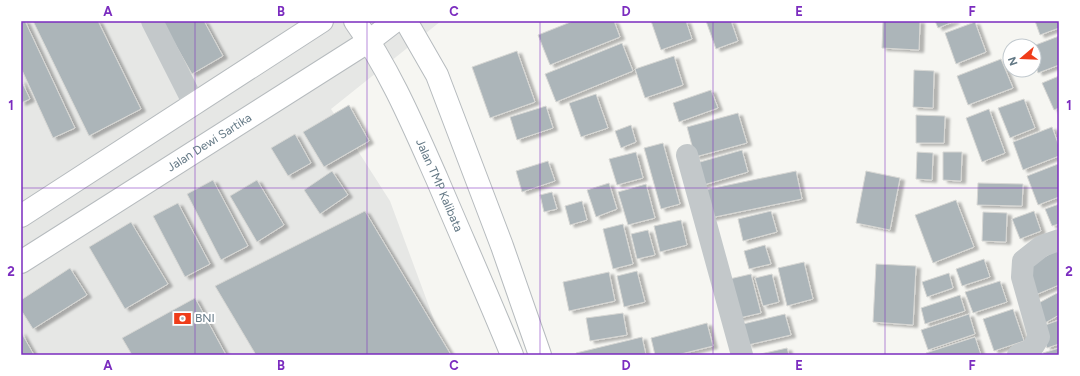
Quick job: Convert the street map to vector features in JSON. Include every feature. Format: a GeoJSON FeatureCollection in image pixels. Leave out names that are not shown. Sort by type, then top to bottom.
{"type":"FeatureCollection","features":[{"type":"Feature","properties":{"kind":"main road"},"geometry":{"type":"LineString","coordinates":[[23,211],[194,104],[322,21]]}},
{"type":"Feature","properties":{"kind":"main road","name":"Jalan TMP Kalibata"},"geometry":{"type":"LineString","coordinates":[[355,21],[369,41],[399,93],[491,303],[512,355]]}},
{"type":"Feature","properties":{"kind":"main road","name":"Jalan Dewi Sartika"},"geometry":{"type":"LineString","coordinates":[[21,262],[369,41],[395,21]]}},
{"type":"Feature","properties":{"kind":"main road"},"geometry":{"type":"LineString","coordinates":[[406,21],[436,75],[502,246],[540,355]]}},
{"type":"Feature","properties":{"kind":"street"},"geometry":{"type":"LineString","coordinates":[[152,21],[194,104]]}},
{"type":"Feature","properties":{"kind":"street"},"geometry":{"type":"LineString","coordinates":[[687,155],[742,355]]}},
{"type":"Feature","properties":{"kind":"street"},"geometry":{"type":"LineString","coordinates":[[1018,355],[1031,350],[1039,336],[1022,277],[1023,261],[1042,246],[1059,240]]}},
{"type":"Feature","properties":{"kind":"shaded area"},"geometry":{"type":"Polygon","coordinates":[[[21,21],[441,21],[331,109],[390,201],[447,355],[21,355],[21,21]]]}},
{"type":"Feature","properties":{"kind":"building"},"geometry":{"type":"Polygon","coordinates":[[[21,21],[25,21],[75,128],[53,138],[21,68],[21,21]]]}},
{"type":"Feature","properties":{"kind":"building"},"geometry":{"type":"Polygon","coordinates":[[[33,21],[98,21],[141,109],[89,136],[33,21]]]}},
{"type":"Feature","properties":{"kind":"building"},"geometry":{"type":"Polygon","coordinates":[[[162,21],[204,21],[223,56],[192,74],[162,21]]]}},
{"type":"Feature","properties":{"kind":"building"},"geometry":{"type":"Polygon","coordinates":[[[573,21],[614,21],[620,37],[550,65],[538,35],[573,21]]]}},
{"type":"Feature","properties":{"kind":"building"},"geometry":{"type":"Polygon","coordinates":[[[651,21],[686,21],[692,39],[661,50],[651,21]]]}},
{"type":"Feature","properties":{"kind":"building"},"geometry":{"type":"Polygon","coordinates":[[[706,21],[731,21],[738,41],[716,49],[706,21]]]}},
{"type":"Feature","properties":{"kind":"building"},"geometry":{"type":"Polygon","coordinates":[[[883,21],[920,21],[919,50],[882,48],[883,21]]]}},
{"type":"Feature","properties":{"kind":"building"},"geometry":{"type":"Polygon","coordinates":[[[935,21],[955,21],[938,28],[935,21]]]}},
{"type":"Feature","properties":{"kind":"building"},"geometry":{"type":"Polygon","coordinates":[[[1035,21],[1059,21],[1059,28],[1040,35],[1035,21]]]}},
{"type":"Feature","properties":{"kind":"building"},"geometry":{"type":"Polygon","coordinates":[[[975,22],[986,52],[956,64],[945,33],[975,22]]]}},
{"type":"Feature","properties":{"kind":"building"},"geometry":{"type":"Polygon","coordinates":[[[1059,36],[1059,65],[1042,71],[1042,43],[1059,36]]]}},
{"type":"Feature","properties":{"kind":"building"},"geometry":{"type":"Polygon","coordinates":[[[622,43],[633,71],[556,102],[545,74],[622,43]]]}},
{"type":"Feature","properties":{"kind":"building"},"geometry":{"type":"Polygon","coordinates":[[[517,51],[535,102],[490,118],[472,67],[517,51]]]}},
{"type":"Feature","properties":{"kind":"building"},"geometry":{"type":"Polygon","coordinates":[[[674,56],[683,85],[645,98],[635,69],[674,56]]]}},
{"type":"Feature","properties":{"kind":"building"},"geometry":{"type":"Polygon","coordinates":[[[1001,59],[1002,78],[1009,78],[1013,88],[968,105],[957,76],[1001,59]]]}},
{"type":"Feature","properties":{"kind":"building"},"geometry":{"type":"Polygon","coordinates":[[[914,70],[934,71],[933,108],[913,107],[914,70]]]}},
{"type":"Feature","properties":{"kind":"building"},"geometry":{"type":"Polygon","coordinates":[[[1059,76],[1059,108],[1054,110],[1042,83],[1059,76]]]}},
{"type":"Feature","properties":{"kind":"building"},"geometry":{"type":"Polygon","coordinates":[[[21,80],[30,99],[21,103],[21,80]]]}},
{"type":"Feature","properties":{"kind":"building"},"geometry":{"type":"Polygon","coordinates":[[[711,90],[718,108],[679,122],[673,103],[711,90]]]}},
{"type":"Feature","properties":{"kind":"building"},"geometry":{"type":"Polygon","coordinates":[[[596,94],[608,128],[581,137],[569,103],[596,94]]]}},
{"type":"Feature","properties":{"kind":"building"},"geometry":{"type":"Polygon","coordinates":[[[1024,99],[1035,128],[1010,138],[998,108],[1024,99]]]}},
{"type":"Feature","properties":{"kind":"building"},"geometry":{"type":"Polygon","coordinates":[[[349,105],[369,141],[324,167],[303,132],[349,105]]]}},
{"type":"Feature","properties":{"kind":"building"},"geometry":{"type":"Polygon","coordinates":[[[546,106],[553,128],[517,140],[510,117],[546,106]]]}},
{"type":"Feature","properties":{"kind":"building"},"geometry":{"type":"Polygon","coordinates":[[[989,109],[1005,153],[982,162],[966,118],[989,109]]]}},
{"type":"Feature","properties":{"kind":"building"},"geometry":{"type":"Polygon","coordinates":[[[738,113],[747,143],[695,157],[687,127],[738,113]]]}},
{"type":"Feature","properties":{"kind":"building"},"geometry":{"type":"Polygon","coordinates":[[[916,115],[945,116],[944,143],[916,143],[916,115]]]}},
{"type":"Feature","properties":{"kind":"building"},"geometry":{"type":"Polygon","coordinates":[[[631,125],[636,142],[621,148],[615,131],[631,125]]]}},
{"type":"Feature","properties":{"kind":"building"},"geometry":{"type":"Polygon","coordinates":[[[1052,127],[1059,146],[1059,156],[1023,170],[1013,142],[1052,127]]]}},
{"type":"Feature","properties":{"kind":"building"},"geometry":{"type":"Polygon","coordinates":[[[295,134],[311,163],[288,176],[271,148],[295,134]]]}},
{"type":"Feature","properties":{"kind":"building"},"geometry":{"type":"Polygon","coordinates":[[[663,143],[680,204],[661,209],[644,148],[663,143]]]}},
{"type":"Feature","properties":{"kind":"building"},"geometry":{"type":"Polygon","coordinates":[[[742,150],[748,172],[700,186],[693,164],[742,150]]]}},
{"type":"Feature","properties":{"kind":"building"},"geometry":{"type":"Polygon","coordinates":[[[636,152],[643,178],[617,185],[609,159],[636,152]]]}},
{"type":"Feature","properties":{"kind":"building"},"geometry":{"type":"Polygon","coordinates":[[[917,152],[933,153],[932,180],[916,179],[917,152]]]}},
{"type":"Feature","properties":{"kind":"building"},"geometry":{"type":"Polygon","coordinates":[[[943,152],[962,152],[961,181],[943,180],[943,152]]]}},
{"type":"Feature","properties":{"kind":"building"},"geometry":{"type":"Polygon","coordinates":[[[548,161],[555,181],[522,192],[516,171],[548,161]]]}},
{"type":"Feature","properties":{"kind":"building"},"geometry":{"type":"Polygon","coordinates":[[[1058,164],[1059,197],[1038,205],[1027,176],[1058,164]]]}},
{"type":"Feature","properties":{"kind":"building"},"geometry":{"type":"Polygon","coordinates":[[[332,171],[348,195],[320,214],[304,190],[332,171]]]}},
{"type":"Feature","properties":{"kind":"building"},"geometry":{"type":"Polygon","coordinates":[[[796,171],[802,199],[710,218],[704,190],[796,171]]]}},
{"type":"Feature","properties":{"kind":"building"},"geometry":{"type":"Polygon","coordinates":[[[866,171],[900,178],[890,230],[856,223],[866,171]]]}},
{"type":"Feature","properties":{"kind":"building"},"geometry":{"type":"Polygon","coordinates":[[[213,180],[248,246],[221,260],[187,194],[213,180]]]}},
{"type":"Feature","properties":{"kind":"building"},"geometry":{"type":"Polygon","coordinates":[[[257,180],[284,225],[257,242],[230,196],[257,180]]]}},
{"type":"Feature","properties":{"kind":"building"},"geometry":{"type":"Polygon","coordinates":[[[609,183],[617,209],[596,217],[587,190],[609,183]]]}},
{"type":"Feature","properties":{"kind":"building"},"geometry":{"type":"Polygon","coordinates":[[[978,183],[1023,184],[1022,206],[977,205],[978,183]]]}},
{"type":"Feature","properties":{"kind":"building"},"geometry":{"type":"Polygon","coordinates":[[[646,184],[655,218],[628,225],[618,192],[646,184]]]}},
{"type":"Feature","properties":{"kind":"building"},"geometry":{"type":"Polygon","coordinates":[[[552,192],[557,209],[544,212],[540,195],[552,192]]]}},
{"type":"Feature","properties":{"kind":"building"},"geometry":{"type":"Polygon","coordinates":[[[956,200],[974,247],[933,263],[915,215],[956,200]]]}},
{"type":"Feature","properties":{"kind":"building"},"geometry":{"type":"Polygon","coordinates":[[[582,201],[587,220],[570,225],[565,206],[582,201]]]}},
{"type":"Feature","properties":{"kind":"building"},"geometry":{"type":"Polygon","coordinates":[[[178,203],[210,264],[185,277],[153,216],[178,203]]]}},
{"type":"Feature","properties":{"kind":"building"},"geometry":{"type":"Polygon","coordinates":[[[1059,204],[1059,224],[1052,226],[1045,209],[1059,204]]]}},
{"type":"Feature","properties":{"kind":"building"},"geometry":{"type":"Polygon","coordinates":[[[365,211],[451,355],[256,355],[215,286],[365,211]]]}},
{"type":"Feature","properties":{"kind":"building"},"geometry":{"type":"Polygon","coordinates":[[[771,211],[777,232],[743,241],[738,219],[771,211]]]}},
{"type":"Feature","properties":{"kind":"building"},"geometry":{"type":"Polygon","coordinates":[[[1034,211],[1041,231],[1020,239],[1012,219],[1034,211]]]}},
{"type":"Feature","properties":{"kind":"building"},"geometry":{"type":"Polygon","coordinates":[[[983,212],[1007,213],[1006,242],[982,241],[983,212]]]}},
{"type":"Feature","properties":{"kind":"building"},"geometry":{"type":"Polygon","coordinates":[[[681,220],[687,245],[660,252],[654,226],[681,220]]]}},
{"type":"Feature","properties":{"kind":"building"},"geometry":{"type":"Polygon","coordinates":[[[131,222],[168,284],[125,309],[89,247],[131,222]]]}},
{"type":"Feature","properties":{"kind":"building"},"geometry":{"type":"Polygon","coordinates":[[[623,224],[633,264],[613,269],[603,229],[623,224]]]}},
{"type":"Feature","properties":{"kind":"building"},"geometry":{"type":"Polygon","coordinates":[[[648,230],[655,255],[637,259],[631,234],[648,230]]]}},
{"type":"Feature","properties":{"kind":"building"},"geometry":{"type":"Polygon","coordinates":[[[765,245],[771,264],[749,269],[744,251],[765,245]]]}},
{"type":"Feature","properties":{"kind":"building"},"geometry":{"type":"Polygon","coordinates":[[[1057,250],[1059,254],[1059,285],[1033,296],[1027,267],[1057,250]]]}},
{"type":"Feature","properties":{"kind":"building"},"geometry":{"type":"Polygon","coordinates":[[[984,259],[990,277],[962,286],[956,269],[984,259]]]}},
{"type":"Feature","properties":{"kind":"building"},"geometry":{"type":"Polygon","coordinates":[[[804,262],[813,299],[787,306],[778,268],[804,262]]]}},
{"type":"Feature","properties":{"kind":"building"},"geometry":{"type":"Polygon","coordinates":[[[876,264],[916,266],[913,325],[873,322],[876,264]]]}},
{"type":"Feature","properties":{"kind":"building"},"geometry":{"type":"Polygon","coordinates":[[[70,268],[87,295],[33,329],[21,310],[21,300],[70,268]]]}},
{"type":"Feature","properties":{"kind":"building"},"geometry":{"type":"Polygon","coordinates":[[[637,271],[645,302],[624,307],[617,276],[637,271]]]}},
{"type":"Feature","properties":{"kind":"building"},"geometry":{"type":"Polygon","coordinates":[[[609,272],[615,301],[569,311],[563,282],[609,272]]]}},
{"type":"Feature","properties":{"kind":"building"},"geometry":{"type":"Polygon","coordinates":[[[949,273],[953,288],[927,297],[922,282],[949,273]]]}},
{"type":"Feature","properties":{"kind":"building"},"geometry":{"type":"Polygon","coordinates":[[[751,274],[761,313],[735,319],[725,280],[751,274]]]}},
{"type":"Feature","properties":{"kind":"building"},"geometry":{"type":"Polygon","coordinates":[[[772,274],[779,302],[763,306],[755,278],[772,274]]]}},
{"type":"Feature","properties":{"kind":"building"},"geometry":{"type":"Polygon","coordinates":[[[1000,281],[1007,302],[973,313],[965,292],[1000,281]]]}},
{"type":"Feature","properties":{"kind":"building"},"geometry":{"type":"Polygon","coordinates":[[[1059,292],[1059,315],[1045,323],[1035,305],[1059,292]]]}},
{"type":"Feature","properties":{"kind":"building"},"geometry":{"type":"Polygon","coordinates":[[[960,295],[965,311],[925,324],[921,308],[960,295]]]}},
{"type":"Feature","properties":{"kind":"building","name":"BNI"},"geometry":{"type":"Polygon","coordinates":[[[195,298],[226,355],[132,355],[122,338],[195,298]]]}},
{"type":"Feature","properties":{"kind":"building"},"geometry":{"type":"Polygon","coordinates":[[[1013,309],[1024,341],[994,351],[983,319],[1013,309]]]}},
{"type":"Feature","properties":{"kind":"building"},"geometry":{"type":"Polygon","coordinates":[[[623,313],[627,335],[590,341],[586,318],[623,313]]]}},
{"type":"Feature","properties":{"kind":"building"},"geometry":{"type":"Polygon","coordinates":[[[785,314],[791,335],[748,345],[743,324],[785,314]]]}},
{"type":"Feature","properties":{"kind":"building"},"geometry":{"type":"Polygon","coordinates":[[[969,314],[975,334],[928,350],[921,330],[969,314]]]}},
{"type":"Feature","properties":{"kind":"building"},"geometry":{"type":"Polygon","coordinates":[[[1059,320],[1059,344],[1047,348],[1040,327],[1059,320]]]}},
{"type":"Feature","properties":{"kind":"building"},"geometry":{"type":"Polygon","coordinates":[[[707,323],[713,346],[677,355],[655,355],[651,338],[707,323]]]}},
{"type":"Feature","properties":{"kind":"building"},"geometry":{"type":"Polygon","coordinates":[[[21,332],[34,355],[21,355],[21,332]]]}},
{"type":"Feature","properties":{"kind":"building"},"geometry":{"type":"Polygon","coordinates":[[[642,337],[646,355],[577,355],[576,353],[642,337]]]}},
{"type":"Feature","properties":{"kind":"building"},"geometry":{"type":"Polygon","coordinates":[[[975,337],[981,355],[927,355],[926,353],[975,337]]]}},
{"type":"Feature","properties":{"kind":"building"},"geometry":{"type":"Polygon","coordinates":[[[787,348],[789,355],[756,355],[787,348]]]}},
{"type":"Feature","properties":{"kind":"building"},"geometry":{"type":"Polygon","coordinates":[[[1059,348],[1059,355],[1044,355],[1043,353],[1059,348]]]}},
{"type":"Feature","properties":{"kind":"place","name":"BNI"},"geometry":{"type":"Point","coordinates":[182,318]}}]}
